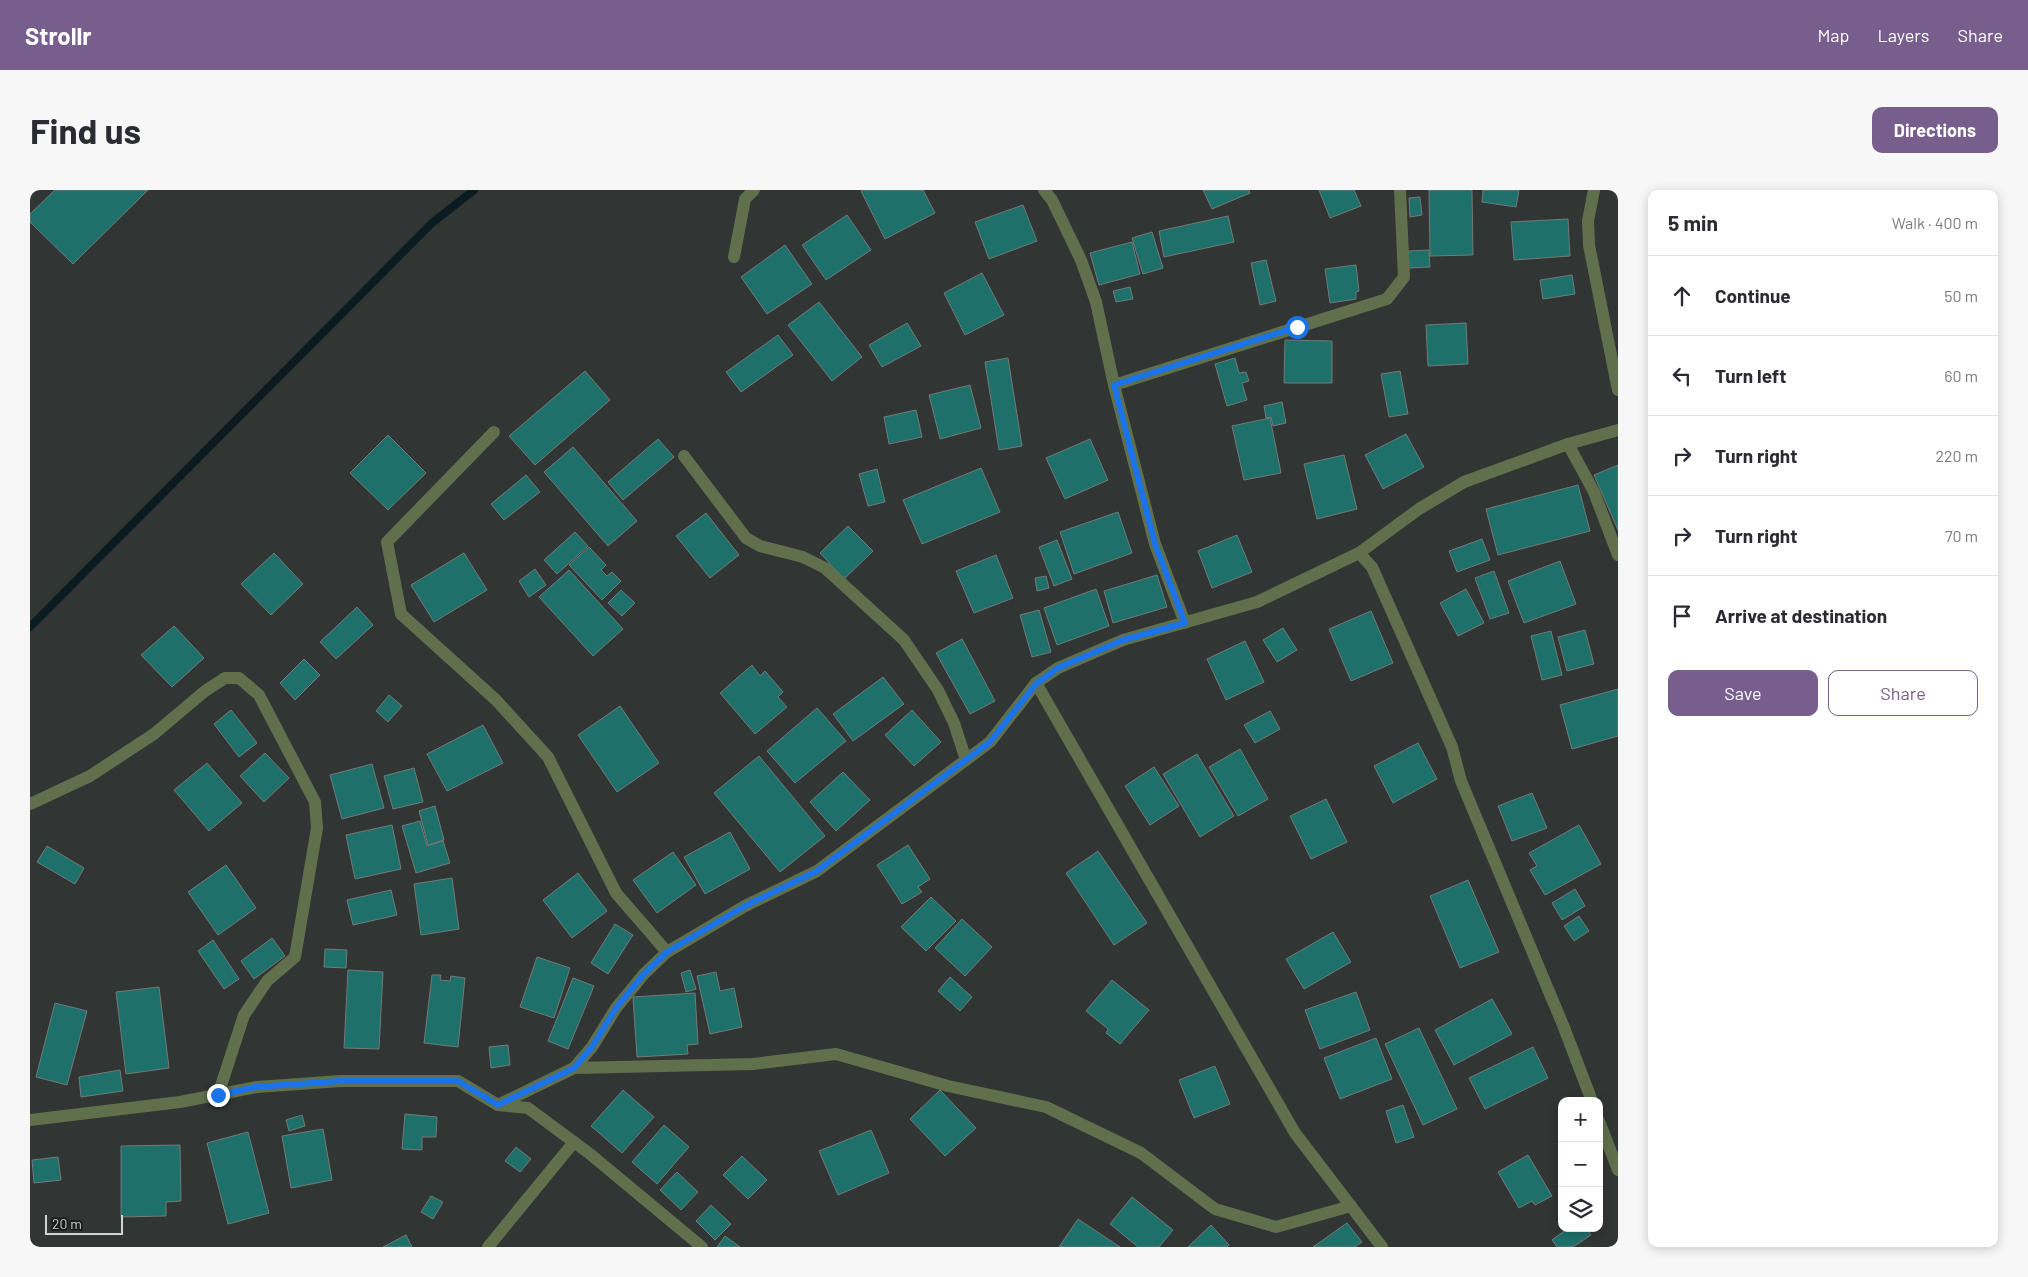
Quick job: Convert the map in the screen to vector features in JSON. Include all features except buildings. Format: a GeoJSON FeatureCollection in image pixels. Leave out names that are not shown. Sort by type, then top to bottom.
{"type":"FeatureCollection","features":[{"type":"Feature","properties":{"kind":"street"},"geometry":{"type":"LineString","coordinates":[[734,257],[745,198],[754,190]]}},
{"type":"Feature","properties":{"kind":"street"},"geometry":{"type":"LineString","coordinates":[[1044,190],[1052,200],[1081,260],[1096,302],[1114,385],[1155,544],[1185,623]]}},
{"type":"Feature","properties":{"kind":"street"},"geometry":{"type":"LineString","coordinates":[[1114,385],[1386,299],[1404,277],[1400,190]]}},
{"type":"Feature","properties":{"kind":"street"},"geometry":{"type":"LineString","coordinates":[[1594,190],[1588,221],[1589,244],[1618,390]]}},
{"type":"Feature","properties":{"kind":"street"},"geometry":{"type":"LineString","coordinates":[[498,1105],[574,1068],[592,1047],[616,1008],[644,974],[667,952],[745,906],[817,871],[990,742],[1036,684],[1058,668],[1123,640],[1257,602],[1359,553],[1419,509],[1464,482],[1568,444],[1618,430]]}},
{"type":"Feature","properties":{"kind":"street"},"geometry":{"type":"LineString","coordinates":[[494,432],[387,542],[401,614],[496,700],[548,757],[616,893],[667,952]]}},
{"type":"Feature","properties":{"kind":"street"},"geometry":{"type":"LineString","coordinates":[[1568,444],[1594,492],[1618,555]]}},
{"type":"Feature","properties":{"kind":"street"},"geometry":{"type":"LineString","coordinates":[[684,456],[746,538],[760,546],[803,557],[825,568],[904,640],[938,690],[954,723],[966,760]]}},
{"type":"Feature","properties":{"kind":"street"},"geometry":{"type":"LineString","coordinates":[[1359,553],[1372,567],[1452,747],[1460,781],[1590,1097]]}},
{"type":"Feature","properties":{"kind":"street"},"geometry":{"type":"LineString","coordinates":[[30,804],[90,776],[154,734],[205,691],[225,678],[239,678],[259,695],[316,802],[317,828],[295,957],[267,981],[244,1015],[218,1095]]}},
{"type":"Feature","properties":{"kind":"street"},"geometry":{"type":"LineString","coordinates":[[1036,684],[1296,1133],[1382,1247]]}},
{"type":"Feature","properties":{"kind":"street"},"geometry":{"type":"LineString","coordinates":[[574,1068],[754,1064],[836,1054],[948,1086],[1046,1107],[1141,1153],[1215,1209],[1276,1227],[1351,1206]]}},
{"type":"Feature","properties":{"kind":"street"},"geometry":{"type":"LineString","coordinates":[[30,1120],[180,1102],[256,1087],[341,1081],[458,1081],[498,1105],[528,1108],[574,1142],[702,1247]]}},
{"type":"Feature","properties":{"kind":"street"},"geometry":{"type":"LineString","coordinates":[[1603,1131],[1618,1170]]}},
{"type":"Feature","properties":{"kind":"street"},"geometry":{"type":"LineString","coordinates":[[488,1247],[574,1142]]}},
{"type":"Feature","properties":{"kind":"waterway"},"geometry":{"type":"LineString","coordinates":[[30,627],[432,223],[474,190]]}},
{"type":"Feature","properties":{"kind":"route"},"geometry":{"type":"LineString","coordinates":[[218,1095],[256,1087],[341,1081],[458,1081],[498,1105],[574,1068],[592,1047],[616,1008],[644,974],[667,952],[745,906],[817,871],[990,742],[1036,684],[1058,668],[1123,640],[1185,623],[1155,544],[1114,385],[1297,327]]}}]}
